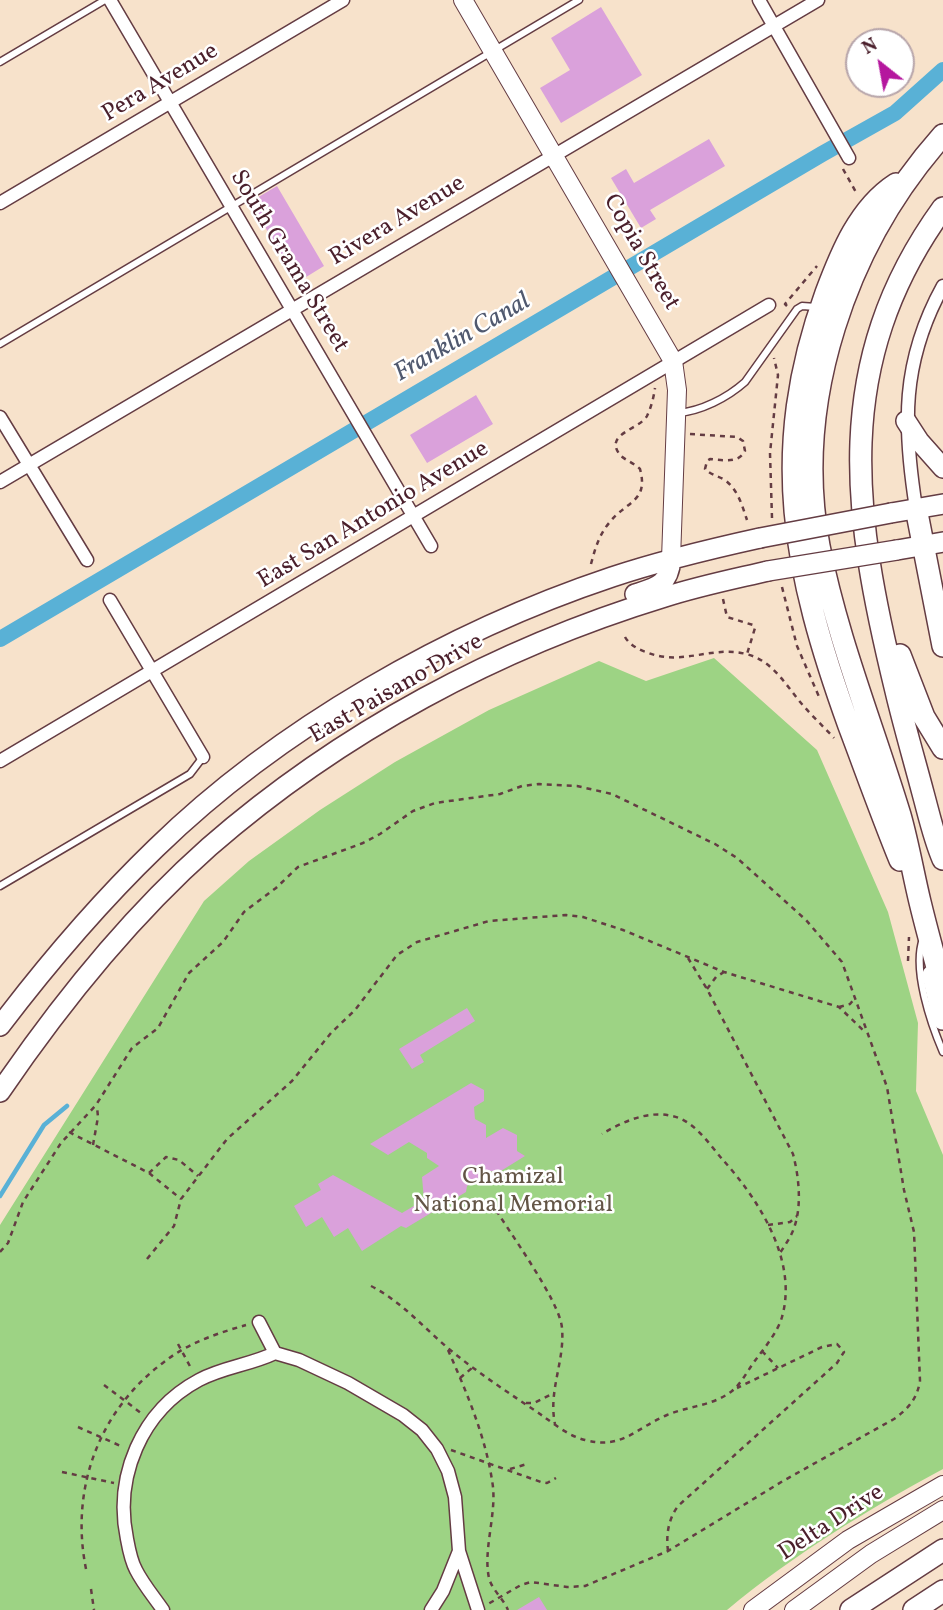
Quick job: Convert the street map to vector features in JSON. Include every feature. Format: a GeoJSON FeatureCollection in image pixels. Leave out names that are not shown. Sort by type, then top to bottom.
{"type":"FeatureCollection","features":[{"type":"Feature","properties":{"kind":"highway"},"geometry":{"type":"LineString","coordinates":[[943,135],[879,224],[843,301],[820,388],[812,476],[819,547],[901,818],[920,903],[918,932],[938,957],[943,989]]}},
{"type":"Feature","properties":{"kind":"highway"},"geometry":{"type":"LineString","coordinates":[[916,171],[889,189],[865,213],[832,275],[801,382],[793,441],[792,481],[797,541],[807,592],[833,682],[885,824],[920,903]]}},
{"type":"Feature","properties":{"kind":"highway"},"geometry":{"type":"LineString","coordinates":[[943,208],[919,244],[890,301],[874,347],[864,394],[860,462],[863,533],[889,663],[943,859]]}},
{"type":"Feature","properties":{"kind":"highway"},"geometry":{"type":"LineString","coordinates":[[916,508],[934,544],[943,646]]}},
{"type":"Feature","properties":{"kind":"highway"},"geometry":{"type":"LineString","coordinates":[[876,598],[924,717],[943,748]]}},
{"type":"Feature","properties":{"kind":"highway"},"geometry":{"type":"LineString","coordinates":[[938,957],[933,977],[943,1019]]}},
{"type":"Feature","properties":{"kind":"highway"},"geometry":{"type":"LineString","coordinates":[[851,1610],[943,1550]]}},
{"type":"Feature","properties":{"kind":"highway"},"geometry":{"type":"LineString","coordinates":[[914,1610],[943,1591]]}},
{"type":"Feature","properties":{"kind":"main road","name":"Copia Street"},"geometry":{"type":"LineString","coordinates":[[463,0],[673,361],[677,390],[671,559]]}},
{"type":"Feature","properties":{"kind":"main road"},"geometry":{"type":"LineString","coordinates":[[906,421],[919,441],[943,468]]}},
{"type":"Feature","properties":{"kind":"main road","name":"East Paisano Drive"},"geometry":{"type":"LineString","coordinates":[[0,1026],[44,968],[92,913],[158,846],[249,770],[301,732],[417,662],[476,632],[573,591],[671,559],[760,538],[943,504]]}},
{"type":"Feature","properties":{"kind":"main road","name":"East Paisano Drive"},"geometry":{"type":"LineString","coordinates":[[0,1092],[56,1014],[129,927],[208,848],[251,812],[328,755],[403,709],[510,654],[667,596],[768,571],[934,544]]}},
{"type":"Feature","properties":{"kind":"main road"},"geometry":{"type":"LineString","coordinates":[[607,616],[624,597],[663,583],[668,576],[671,559]]}},
{"type":"Feature","properties":{"kind":"main road","name":"Delta Drive"},"geometry":{"type":"LineString","coordinates":[[753,1610],[848,1540],[943,1485]]}},
{"type":"Feature","properties":{"kind":"main road","name":"Delta Drive"},"geometry":{"type":"LineString","coordinates":[[794,1610],[871,1554],[943,1510]]}},
{"type":"Feature","properties":{"kind":"street","name":"South Grama Street"},"geometry":{"type":"LineString","coordinates":[[107,0],[430,546]]}},
{"type":"Feature","properties":{"kind":"street","name":"Pera Avenue"},"geometry":{"type":"LineString","coordinates":[[0,204],[343,0]]}},
{"type":"Feature","properties":{"kind":"street"},"geometry":{"type":"LineString","coordinates":[[759,0],[849,158]]}},
{"type":"Feature","properties":{"kind":"street","name":"Rivera Avenue"},"geometry":{"type":"LineString","coordinates":[[0,482],[818,0]]}},
{"type":"Feature","properties":{"kind":"street"},"geometry":{"type":"LineString","coordinates":[[916,508],[906,421],[909,384],[917,347],[943,286]]}},
{"type":"Feature","properties":{"kind":"street","name":"East San Antonio Avenue"},"geometry":{"type":"LineString","coordinates":[[0,761],[769,305]]}},
{"type":"Feature","properties":{"kind":"street"},"geometry":{"type":"LineString","coordinates":[[0,416],[87,559]]}},
{"type":"Feature","properties":{"kind":"street"},"geometry":{"type":"LineString","coordinates":[[110,600],[203,757]]}},
{"type":"Feature","properties":{"kind":"street"},"geometry":{"type":"LineString","coordinates":[[259,1322],[275,1353]]}},
{"type":"Feature","properties":{"kind":"street"},"geometry":{"type":"LineString","coordinates":[[163,1610],[134,1568],[124,1526],[124,1485],[134,1451],[151,1421],[180,1391],[198,1380],[228,1368],[254,1363],[275,1353],[299,1360],[348,1383],[403,1415],[422,1430],[437,1448],[448,1471],[455,1497],[459,1551],[477,1610]]}},
{"type":"Feature","properties":{"kind":"street"},"geometry":{"type":"LineString","coordinates":[[431,1610],[443,1591],[459,1551]]}},
{"type":"Feature","properties":{"kind":"lane"},"geometry":{"type":"LineString","coordinates":[[0,62],[107,0]]}},
{"type":"Feature","properties":{"kind":"lane"},"geometry":{"type":"LineString","coordinates":[[0,344],[579,0]]}},
{"type":"Feature","properties":{"kind":"lane"},"geometry":{"type":"LineString","coordinates":[[676,414],[695,411],[736,390],[745,382],[797,309],[802,306],[821,307]]}},
{"type":"Feature","properties":{"kind":"lane"},"geometry":{"type":"LineString","coordinates":[[0,886],[190,774],[203,757]]}},
{"type":"Feature","properties":{"kind":"lane"},"geometry":{"type":"LineString","coordinates":[[918,932],[919,963],[934,1032],[943,1052]]}},
{"type":"Feature","properties":{"kind":"path"},"geometry":{"type":"LineString","coordinates":[[591,564],[601,534],[615,516],[643,490],[640,469],[624,459],[617,450],[616,441],[620,434],[637,427],[647,417],[656,389],[650,376]]}},
{"type":"Feature","properties":{"kind":"path"},"geometry":{"type":"LineString","coordinates":[[690,433],[737,437],[743,441],[745,451],[742,457],[737,460],[710,459],[705,468],[734,489],[747,520]]}},
{"type":"Feature","properties":{"kind":"path"},"geometry":{"type":"LineString","coordinates":[[723,599],[727,617],[755,628],[747,654]]}},
{"type":"Feature","properties":{"kind":"path"},"geometry":{"type":"LineString","coordinates":[[625,637],[638,648],[664,657],[681,659],[729,652],[747,654],[775,671],[838,742]]}},
{"type":"Feature","properties":{"kind":"path"},"geometry":{"type":"LineString","coordinates":[[0,1252],[8,1243],[23,1202],[69,1132],[96,1104],[132,1048],[158,1028],[189,973],[223,942],[244,912],[298,867],[363,843],[413,811],[435,803],[500,794],[522,786],[557,784],[612,794],[715,844],[737,858],[797,912],[842,962],[887,1087],[904,1190],[914,1232],[918,1392],[906,1410],[894,1419],[783,1481],[668,1551],[585,1586],[531,1583],[521,1585],[477,1610]]}},
{"type":"Feature","properties":{"kind":"path"},"geometry":{"type":"LineString","coordinates":[[147,1259],[174,1226],[181,1199],[227,1139],[292,1081],[331,1033],[355,1010],[397,955],[417,942],[489,921],[566,915],[583,917],[623,930],[724,972],[839,1007],[866,1033]]}},
{"type":"Feature","properties":{"kind":"path"},"geometry":{"type":"LineString","coordinates":[[911,970],[907,957],[918,932]]}},
{"type":"Feature","properties":{"kind":"path"},"geometry":{"type":"LineString","coordinates":[[688,958],[707,989],[793,1154],[797,1171],[797,1216],[794,1229],[780,1253]]}},
{"type":"Feature","properties":{"kind":"path"},"geometry":{"type":"LineString","coordinates":[[707,989],[716,977],[724,972]]}},
{"type":"Feature","properties":{"kind":"path"},"geometry":{"type":"LineString","coordinates":[[839,1007],[850,1004],[855,998]]}},
{"type":"Feature","properties":{"kind":"path"},"geometry":{"type":"LineString","coordinates":[[93,1145],[98,1117],[96,1104]]}},
{"type":"Feature","properties":{"kind":"path"},"geometry":{"type":"LineString","coordinates":[[602,1134],[623,1122],[646,1116],[673,1116],[684,1120],[727,1164],[768,1225],[780,1253],[785,1304],[781,1320],[734,1389]]}},
{"type":"Feature","properties":{"kind":"path"},"geometry":{"type":"LineString","coordinates":[[69,1132],[149,1173],[181,1199]]}},
{"type":"Feature","properties":{"kind":"path"},"geometry":{"type":"LineString","coordinates":[[149,1173],[166,1157],[172,1157],[198,1176]]}},
{"type":"Feature","properties":{"kind":"path"},"geometry":{"type":"LineString","coordinates":[[491,1202],[560,1316],[562,1343],[552,1394],[555,1424]]}},
{"type":"Feature","properties":{"kind":"path"},"geometry":{"type":"LineString","coordinates":[[768,1225],[790,1222],[797,1216]]}},
{"type":"Feature","properties":{"kind":"path"},"geometry":{"type":"LineString","coordinates":[[372,1286],[388,1296],[472,1368],[583,1440],[611,1443],[666,1415],[713,1401],[778,1368],[837,1343],[844,1352],[837,1363],[678,1506],[672,1514],[667,1534],[668,1551]]}},
{"type":"Feature","properties":{"kind":"path"},"geometry":{"type":"LineString","coordinates":[[178,1344],[198,1380]]}},
{"type":"Feature","properties":{"kind":"path"},"geometry":{"type":"LineString","coordinates":[[446,1347],[460,1378],[489,1463],[494,1512],[488,1573],[508,1610]]}},
{"type":"Feature","properties":{"kind":"path"},"geometry":{"type":"LineString","coordinates":[[762,1351],[778,1368]]}},
{"type":"Feature","properties":{"kind":"path"},"geometry":{"type":"LineString","coordinates":[[460,1378],[472,1368]]}},
{"type":"Feature","properties":{"kind":"path"},"geometry":{"type":"LineString","coordinates":[[104,1385],[151,1421]]}},
{"type":"Feature","properties":{"kind":"path"},"geometry":{"type":"LineString","coordinates":[[525,1404],[534,1403],[552,1394]]}},
{"type":"Feature","properties":{"kind":"path"},"geometry":{"type":"LineString","coordinates":[[78,1427],[134,1451]]}},
{"type":"Feature","properties":{"kind":"path"},"geometry":{"type":"LineString","coordinates":[[437,1448],[445,1447],[541,1482],[547,1483],[556,1478]]}},
{"type":"Feature","properties":{"kind":"path"},"geometry":{"type":"LineString","coordinates":[[509,1470],[527,1464]]}},
{"type":"Feature","properties":{"kind":"path"},"geometry":{"type":"LineString","coordinates":[[62,1472],[124,1485]]}},
{"type":"Feature","properties":{"kind":"path"},"geometry":{"type":"LineString","coordinates":[[91,1589],[94,1610]]}},
{"type":"Feature","properties":{"kind":"green space","name":"Chamizal National Memorial"},"geometry":{"type":"Polygon","coordinates":[[[714,658],[817,750],[888,912],[918,1023],[916,1091],[943,1155],[943,1469],[831,1534],[727,1610],[0,1610],[0,1225],[204,901],[249,861],[320,810],[395,762],[489,710],[599,661],[646,681],[714,658]]]}},
{"type":"Feature","properties":{"kind":"building"},"geometry":{"type":"Polygon","coordinates":[[[601,7],[642,75],[561,123],[540,88],[570,70],[551,38],[601,7]]]}},
{"type":"Feature","properties":{"kind":"building"},"geometry":{"type":"Polygon","coordinates":[[[709,139],[725,166],[650,210],[656,219],[641,228],[611,178],[626,169],[634,183],[709,139]]]}},
{"type":"Feature","properties":{"kind":"building"},"geometry":{"type":"Polygon","coordinates":[[[277,186],[324,266],[298,282],[250,202],[277,186]]]}},
{"type":"Feature","properties":{"kind":"building"},"geometry":{"type":"Polygon","coordinates":[[[476,395],[493,424],[427,463],[410,435],[476,395]]]}},
{"type":"Feature","properties":{"kind":"building"},"geometry":{"type":"Polygon","coordinates":[[[467,1008],[475,1021],[420,1055],[424,1062],[412,1069],[399,1049],[467,1008]]]}},
{"type":"Feature","properties":{"kind":"building"},"geometry":{"type":"Polygon","coordinates":[[[471,1083],[484,1090],[484,1101],[474,1107],[475,1119],[486,1125],[486,1138],[503,1128],[517,1135],[517,1151],[525,1156],[496,1174],[491,1171],[467,1186],[466,1192],[406,1228],[401,1226],[362,1251],[348,1228],[334,1237],[322,1217],[306,1227],[294,1206],[321,1190],[318,1184],[333,1175],[402,1213],[424,1200],[422,1177],[439,1166],[427,1158],[427,1153],[409,1142],[388,1155],[370,1144],[471,1083]]]}},
{"type":"Feature","properties":{"kind":"building"},"geometry":{"type":"Polygon","coordinates":[[[539,1597],[547,1610],[517,1610],[539,1597]]]}},
{"type":"Feature","properties":{"kind":"waterway","name":"Franklin Canal"},"geometry":{"type":"LineString","coordinates":[[0,639],[895,113],[943,70]]}},
{"type":"Feature","properties":{"kind":"waterway"},"geometry":{"type":"LineString","coordinates":[[0,1196],[44,1125],[67,1106]]}}]}
